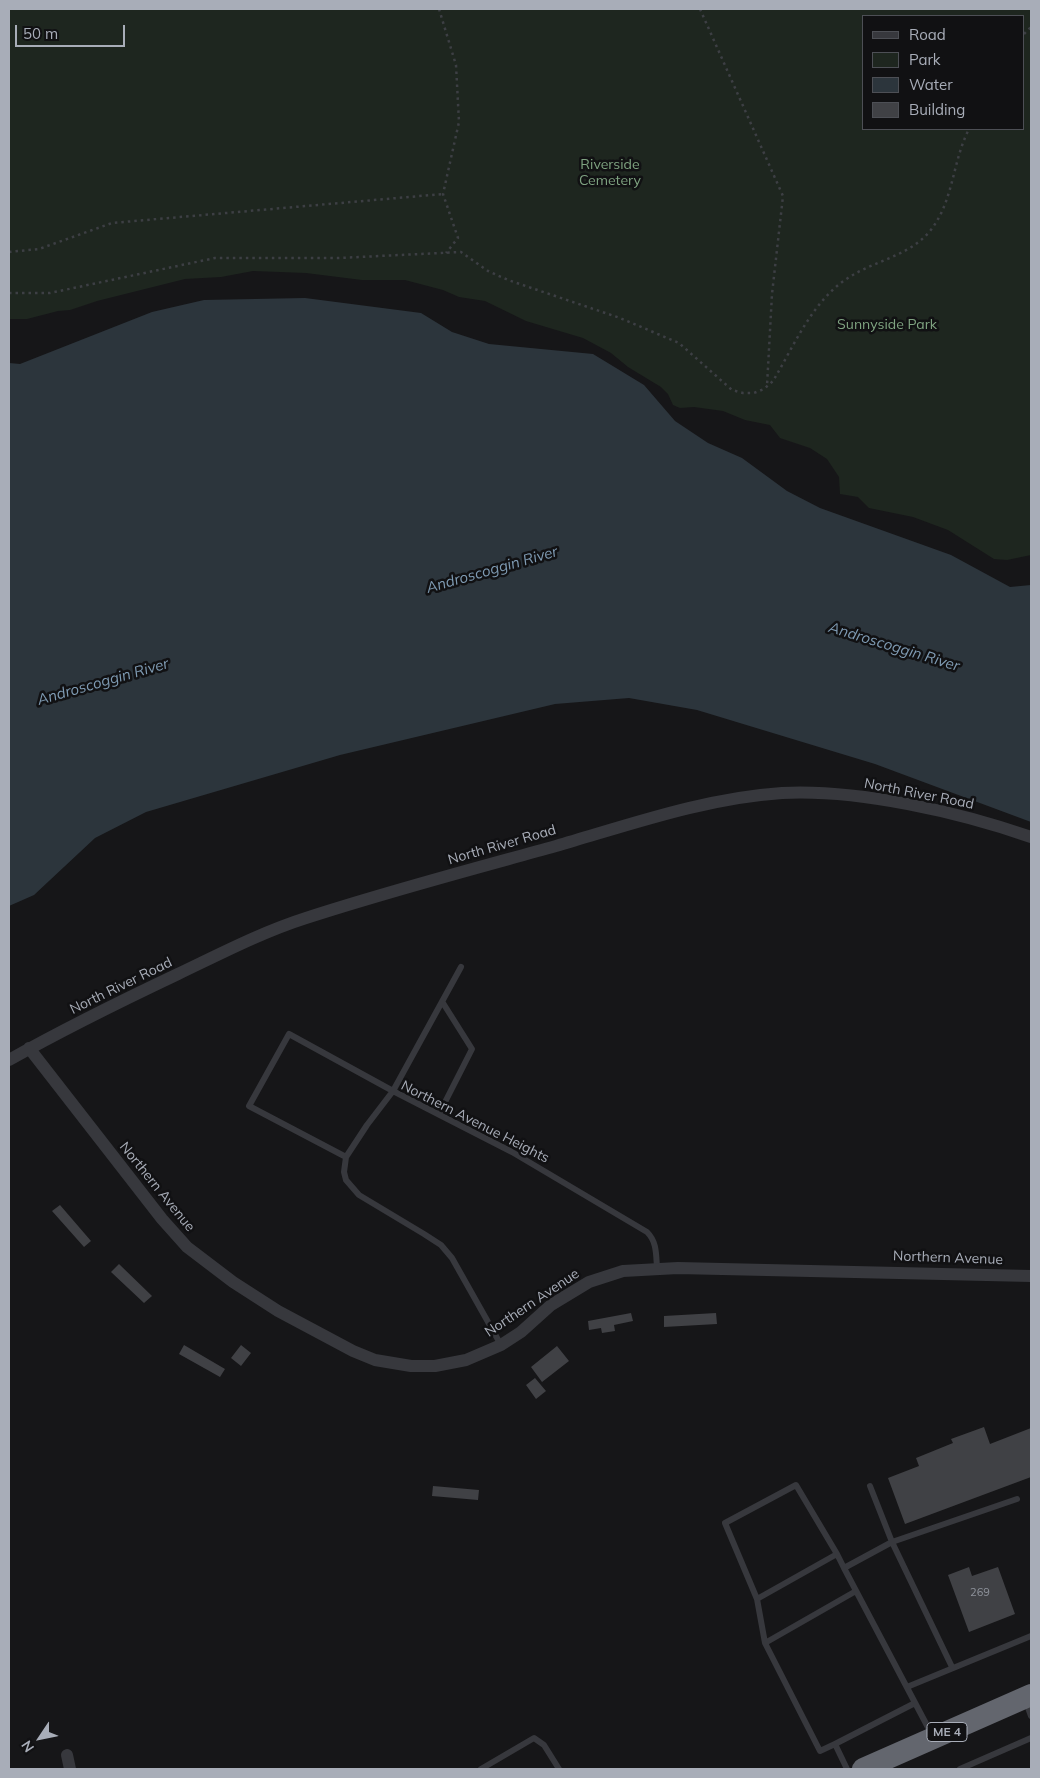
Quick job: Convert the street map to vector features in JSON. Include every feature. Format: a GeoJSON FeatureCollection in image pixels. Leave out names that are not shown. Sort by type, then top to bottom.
{"type":"FeatureCollection","features":[{"type":"Feature","properties":{"kind":"highway","name":"ME 4"},"geometry":{"type":"LineString","coordinates":[[864,1769],[934,1737],[1029,1703]]}},
{"type":"Feature","properties":{"kind":"street","name":"North River Road"},"geometry":{"type":"LineString","coordinates":[[9,1060],[29,1048],[224,952],[305,918],[418,884],[658,817],[729,800],[784,793],[840,794],[929,810],[1031,837]]}},
{"type":"Feature","properties":{"kind":"street","name":"Northern Avenue"},"geometry":{"type":"LineString","coordinates":[[29,1048],[182,1242],[201,1260],[276,1310],[353,1352],[390,1364],[435,1366],[466,1360],[501,1345],[521,1332],[551,1305],[589,1282],[623,1271],[657,1268],[807,1269],[1031,1276]]}},
{"type":"Feature","properties":{"kind":"street"},"geometry":{"type":"LineString","coordinates":[[67,1755],[70,1769]]}},
{"type":"Feature","properties":{"kind":"lane"},"geometry":{"type":"LineString","coordinates":[[462,967],[393,1091],[289,1034],[249,1106],[346,1157],[344,1172],[351,1188],[441,1245],[452,1258],[501,1345]]}},
{"type":"Feature","properties":{"kind":"lane"},"geometry":{"type":"LineString","coordinates":[[439,1114],[472,1049],[443,1003]]}},
{"type":"Feature","properties":{"kind":"lane","name":"Northern Avenue Heights"},"geometry":{"type":"LineString","coordinates":[[346,1157],[366,1125],[393,1091],[512,1152],[647,1232],[656,1248],[657,1268]]}},
{"type":"Feature","properties":{"kind":"lane"},"geometry":{"type":"LineString","coordinates":[[915,1703],[820,1751],[765,1643],[757,1599],[725,1523],[796,1485],[837,1554],[934,1737]]}},
{"type":"Feature","properties":{"kind":"lane"},"geometry":{"type":"LineString","coordinates":[[870,1486],[892,1542],[952,1667]]}},
{"type":"Feature","properties":{"kind":"lane"},"geometry":{"type":"LineString","coordinates":[[844,1568],[892,1542],[1017,1499]]}},
{"type":"Feature","properties":{"kind":"lane"},"geometry":{"type":"LineString","coordinates":[[757,1599],[837,1554]]}},
{"type":"Feature","properties":{"kind":"lane"},"geometry":{"type":"LineString","coordinates":[[765,1643],[856,1591]]}},
{"type":"Feature","properties":{"kind":"lane"},"geometry":{"type":"LineString","coordinates":[[907,1687],[1031,1636]]}},
{"type":"Feature","properties":{"kind":"lane"},"geometry":{"type":"LineString","coordinates":[[481,1769],[534,1738],[544,1745],[559,1769]]}},
{"type":"Feature","properties":{"kind":"lane"},"geometry":{"type":"LineString","coordinates":[[960,1769],[1031,1738]]}},
{"type":"Feature","properties":{"kind":"lane"},"geometry":{"type":"LineString","coordinates":[[835,1744],[847,1769]]}},
{"type":"Feature","properties":{"kind":"path"},"geometry":{"type":"LineString","coordinates":[[439,9],[456,65],[459,122],[443,194],[458,238],[446,253]]}},
{"type":"Feature","properties":{"kind":"path"},"geometry":{"type":"LineString","coordinates":[[700,9],[783,196],[772,294],[767,386]]}},
{"type":"Feature","properties":{"kind":"path"},"geometry":{"type":"LineString","coordinates":[[9,293],[50,294],[215,258],[339,258],[461,252],[488,271],[508,280],[620,318],[679,343],[732,390],[754,393],[773,381],[812,316],[828,294],[854,274],[910,249],[929,231],[948,197],[957,161],[969,130]]}},
{"type":"Feature","properties":{"kind":"path"},"geometry":{"type":"LineString","coordinates":[[9,252],[39,249],[112,223],[443,194]]}},
{"type":"Feature","properties":{"kind":"green space","name":"Riverside Cemetery"},"geometry":{"type":"Polygon","coordinates":[[[9,9],[1031,9],[1031,555],[1007,560],[994,559],[948,530],[913,517],[869,508],[858,497],[840,494],[839,477],[827,459],[810,448],[780,438],[770,425],[745,420],[723,411],[694,407],[680,408],[673,405],[668,394],[661,387],[628,367],[611,353],[583,338],[526,321],[485,301],[459,297],[443,290],[405,280],[362,280],[306,273],[253,271],[221,277],[185,279],[97,301],[70,310],[27,319],[9,319],[9,9]]]}},
{"type":"Feature","properties":{"kind":"water","name":"Androscoggin River"},"geometry":{"type":"Polygon","coordinates":[[[305,298],[421,313],[452,332],[489,344],[593,354],[644,385],[675,421],[708,443],[742,458],[787,491],[820,508],[951,555],[1010,587],[1031,585],[1031,822],[875,764],[697,710],[629,698],[555,704],[340,755],[146,812],[95,838],[34,895],[9,906],[9,363],[20,364],[152,312],[204,300],[305,298]]]}},
{"type":"Feature","properties":{"kind":"building"},"geometry":{"type":"Polygon","coordinates":[[[60,1205],[91,1241],[84,1247],[52,1211],[60,1205]]]}},
{"type":"Feature","properties":{"kind":"building"},"geometry":{"type":"Polygon","coordinates":[[[119,1264],[152,1296],[144,1303],[111,1272],[119,1264]]]}},
{"type":"Feature","properties":{"kind":"building"},"geometry":{"type":"Polygon","coordinates":[[[631,1313],[633,1321],[614,1325],[615,1331],[602,1333],[601,1328],[589,1330],[588,1321],[631,1313]]]}},
{"type":"Feature","properties":{"kind":"building"},"geometry":{"type":"Polygon","coordinates":[[[716,1313],[717,1324],[664,1327],[664,1316],[716,1313]]]}},
{"type":"Feature","properties":{"kind":"building"},"geometry":{"type":"Polygon","coordinates":[[[184,1345],[225,1369],[220,1377],[179,1354],[184,1345]]]}},
{"type":"Feature","properties":{"kind":"building"},"geometry":{"type":"Polygon","coordinates":[[[241,1345],[251,1353],[241,1366],[231,1358],[241,1345]]]}},
{"type":"Feature","properties":{"kind":"building"},"geometry":{"type":"Polygon","coordinates":[[[557,1346],[569,1361],[542,1382],[531,1367],[557,1346]]]}},
{"type":"Feature","properties":{"kind":"building"},"geometry":{"type":"Polygon","coordinates":[[[535,1378],[546,1391],[536,1399],[526,1385],[535,1378]]]}},
{"type":"Feature","properties":{"kind":"building"},"geometry":{"type":"Polygon","coordinates":[[[984,1427],[990,1444],[1031,1428],[1031,1477],[905,1524],[888,1478],[919,1466],[916,1458],[953,1443],[951,1439],[984,1427]]]}},
{"type":"Feature","properties":{"kind":"building"},"geometry":{"type":"Polygon","coordinates":[[[433,1486],[479,1490],[478,1500],[432,1496],[433,1486]]]}},
{"type":"Feature","properties":{"kind":"building"},"geometry":{"type":"Polygon","coordinates":[[[969,1567],[972,1576],[998,1567],[1015,1614],[969,1632],[948,1575],[969,1567]]]}},
{"type":"Feature","properties":{"kind":"park label","name":"Sunnyside Park"},"geometry":{"type":"Point","coordinates":[887,325]}}]}
